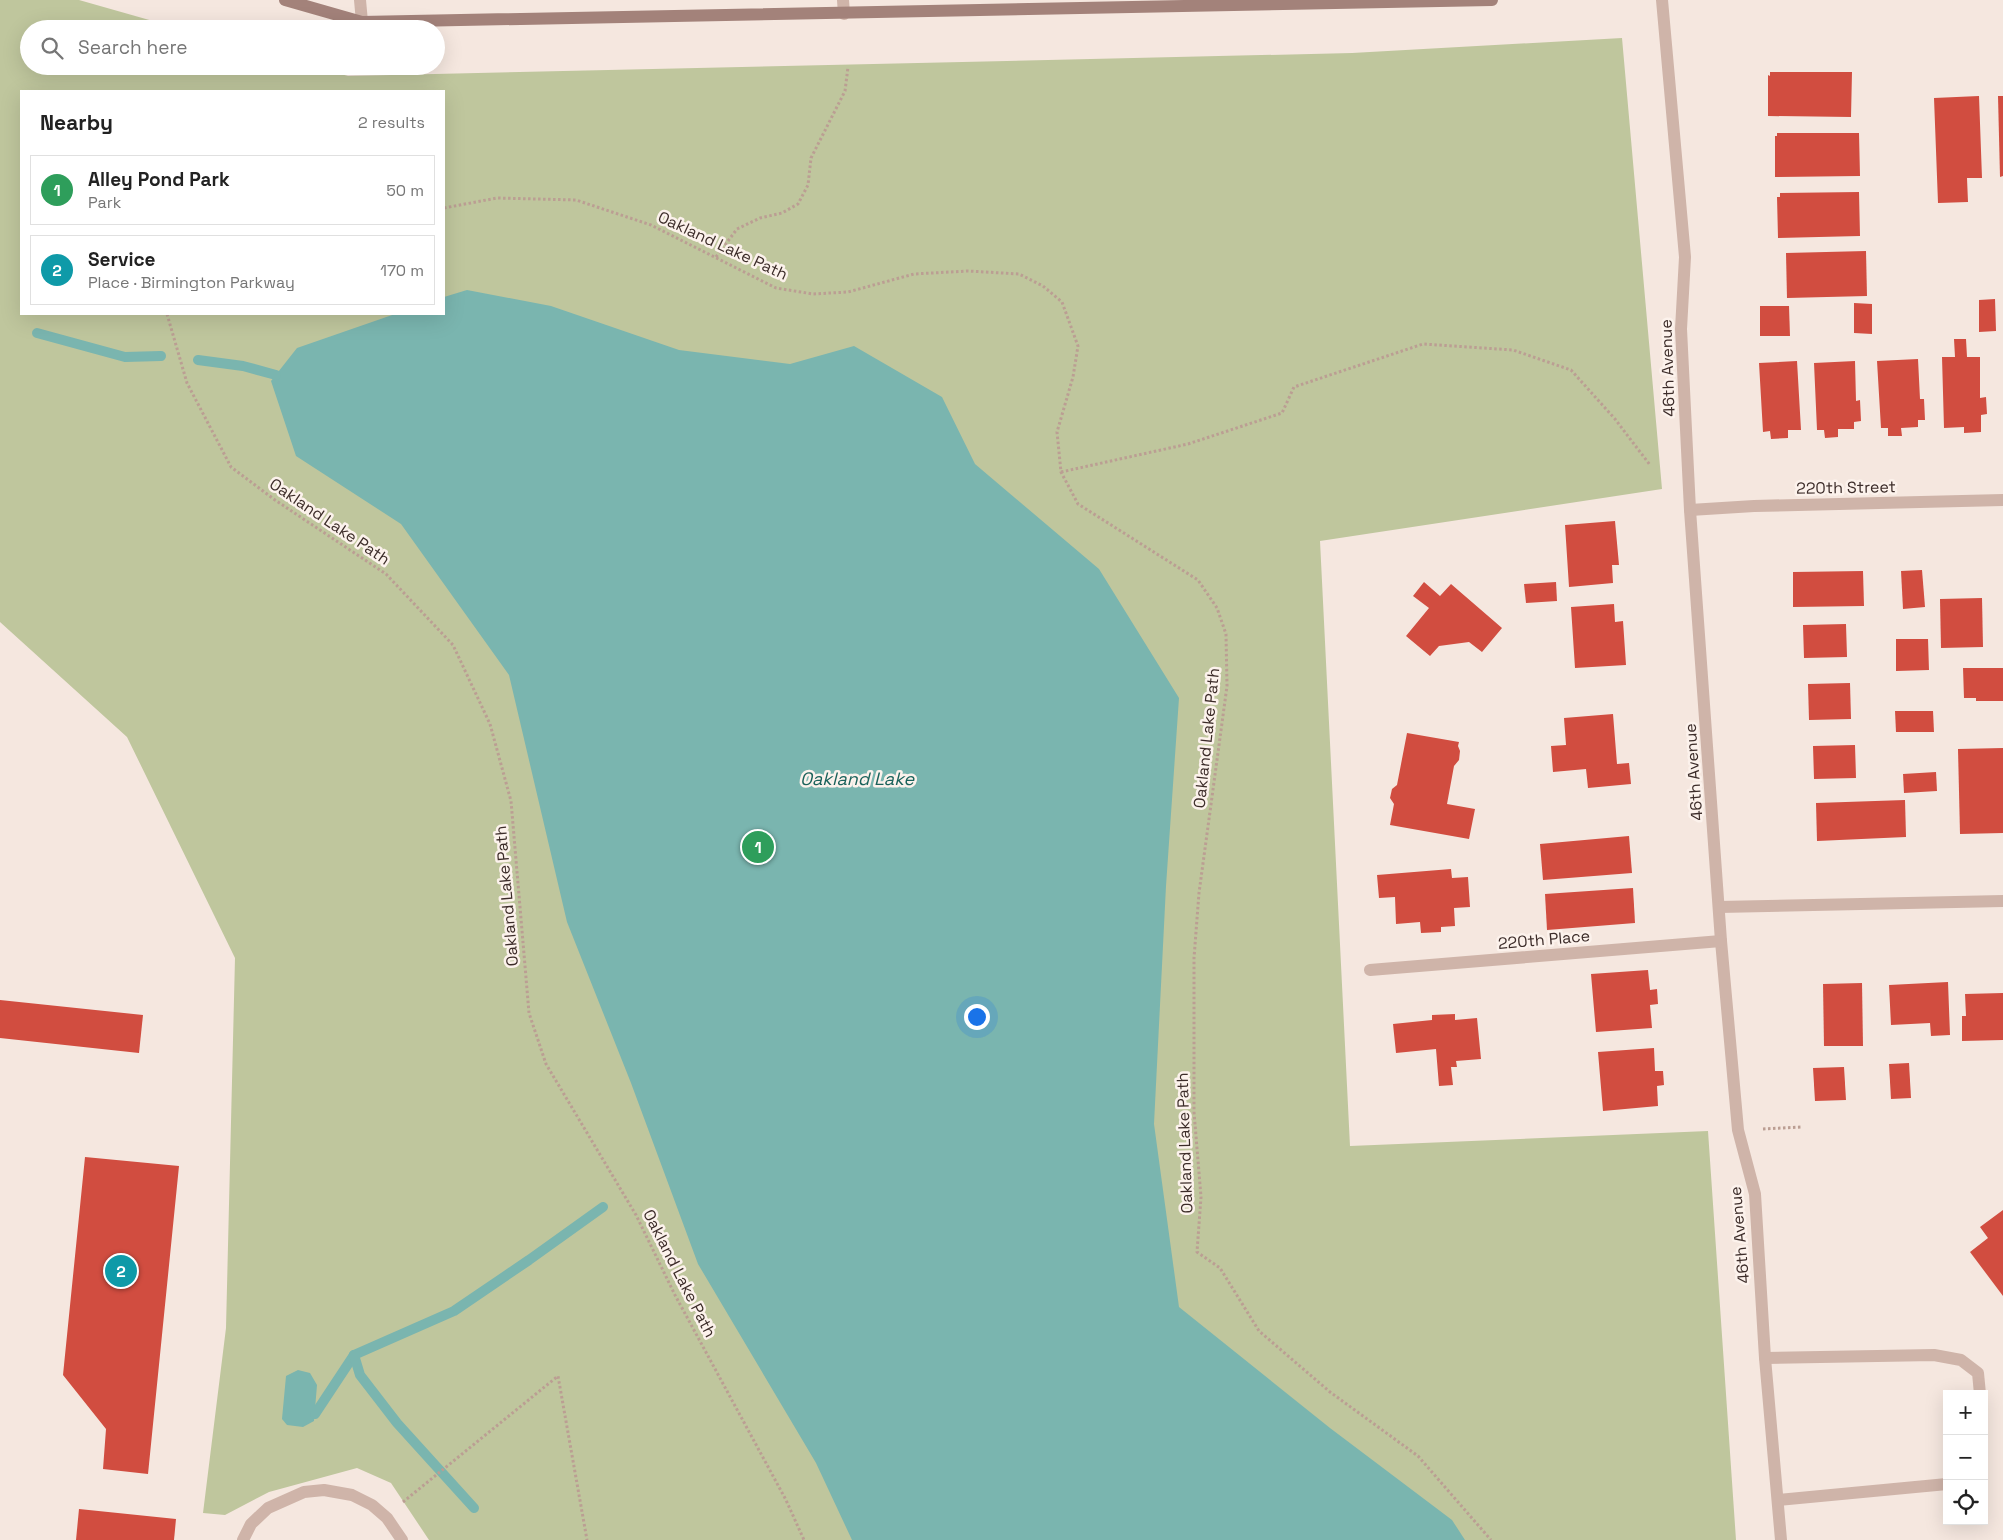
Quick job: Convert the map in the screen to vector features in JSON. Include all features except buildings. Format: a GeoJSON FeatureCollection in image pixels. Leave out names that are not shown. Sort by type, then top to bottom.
{"type":"FeatureCollection","features":[{"type":"Feature","properties":{"kind":"main road"},"geometry":{"type":"LineString","coordinates":[[285,0],[355,20]]}},
{"type":"Feature","properties":{"kind":"main road"},"geometry":{"type":"LineString","coordinates":[[445,21],[1492,0]]}},
{"type":"Feature","properties":{"kind":"street"},"geometry":{"type":"LineString","coordinates":[[360,0],[362,20]]}},
{"type":"Feature","properties":{"kind":"street"},"geometry":{"type":"LineString","coordinates":[[843,0],[844,14]]}},
{"type":"Feature","properties":{"kind":"street","name":"46th Avenue"},"geometry":{"type":"LineString","coordinates":[[1662,0],[1685,257],[1680,329],[1690,510],[1721,941],[1738,1130],[1755,1194],[1765,1358],[1781,1540]]}},
{"type":"Feature","properties":{"kind":"street","name":"220th Street"},"geometry":{"type":"LineString","coordinates":[[1690,510],[1754,506],[2003,500]]}},
{"type":"Feature","properties":{"kind":"street"},"geometry":{"type":"LineString","coordinates":[[1719,907],[2003,901]]}},
{"type":"Feature","properties":{"kind":"street","name":"220th Place"},"geometry":{"type":"LineString","coordinates":[[1370,970],[1721,941]]}},
{"type":"Feature","properties":{"kind":"street"},"geometry":{"type":"LineString","coordinates":[[1765,1358],[1934,1355],[1961,1360],[1978,1374],[1980,1390]]}},
{"type":"Feature","properties":{"kind":"street"},"geometry":{"type":"LineString","coordinates":[[1778,1500],[1943,1484]]}},
{"type":"Feature","properties":{"kind":"street"},"geometry":{"type":"LineString","coordinates":[[243,1540],[251,1524],[268,1508],[304,1492],[324,1490],[352,1495],[372,1505],[386,1516],[402,1540]]}},
{"type":"Feature","properties":{"kind":"path"},"geometry":{"type":"LineString","coordinates":[[716,257],[738,229],[760,218],[782,213],[798,204],[808,185],[811,158],[845,91],[848,67]]}},
{"type":"Feature","properties":{"kind":"path","name":"Oakland Lake Path"},"geometry":{"type":"LineString","coordinates":[[445,208],[497,198],[576,200],[652,224],[776,288],[813,294],[848,292],[914,274],[968,270],[1019,274],[1043,286],[1062,302],[1078,346],[1073,377],[1057,432],[1061,472],[1078,504],[1198,580],[1217,608],[1226,634],[1227,686],[1199,893],[1194,958],[1194,1112],[1201,1197],[1197,1252],[1220,1268],[1259,1331],[1330,1392],[1418,1456],[1491,1540]]}},
{"type":"Feature","properties":{"kind":"path","name":"Oakland Lake Path"},"geometry":{"type":"LineString","coordinates":[[167,315],[187,383],[231,467],[276,500],[386,574],[453,645],[490,724],[511,801],[529,1013],[546,1064],[636,1215],[675,1295],[786,1500],[804,1540]]}},
{"type":"Feature","properties":{"kind":"path"},"geometry":{"type":"LineString","coordinates":[[1061,472],[1188,444],[1282,413],[1294,387],[1423,344],[1513,350],[1571,370],[1615,419],[1650,465]]}},
{"type":"Feature","properties":{"kind":"path"},"geometry":{"type":"LineString","coordinates":[[1792,1128],[1802,1127]]}},
{"type":"Feature","properties":{"kind":"path"},"geometry":{"type":"LineString","coordinates":[[386,1516],[558,1376],[587,1540]]}},
{"type":"Feature","properties":{"kind":"green space"},"geometry":{"type":"Polygon","coordinates":[[[0,0],[79,0],[149,20],[20,20],[20,75],[445,75],[1352,53],[1622,38],[1662,489],[1320,541],[1350,1146],[1708,1131],[1736,1540],[429,1540],[391,1483],[357,1468],[269,1492],[225,1515],[203,1513],[226,1328],[235,958],[127,737],[0,622],[0,0]]]}},
{"type":"Feature","properties":{"kind":"water","name":"Oakland Lake"},"geometry":{"type":"Polygon","coordinates":[[[467,290],[551,306],[679,350],[790,364],[854,346],[942,397],[975,464],[1099,569],[1179,698],[1166,886],[1154,1124],[1179,1307],[1330,1428],[1452,1520],[1465,1540],[852,1540],[816,1463],[698,1264],[631,1083],[567,922],[509,675],[401,524],[296,456],[271,381],[297,348],[392,315],[445,315],[445,297],[467,290]]]}},
{"type":"Feature","properties":{"kind":"water"},"geometry":{"type":"Polygon","coordinates":[[[298,1370],[310,1373],[317,1385],[314,1421],[303,1427],[287,1425],[282,1419],[286,1376],[298,1370]]]}},
{"type":"Feature","properties":{"kind":"waterway"},"geometry":{"type":"LineString","coordinates":[[37,333],[125,357],[161,356]]}},
{"type":"Feature","properties":{"kind":"waterway"},"geometry":{"type":"LineString","coordinates":[[198,360],[243,366],[276,375]]}},
{"type":"Feature","properties":{"kind":"waterway"},"geometry":{"type":"LineString","coordinates":[[474,1508],[397,1423],[360,1375],[354,1355],[454,1311],[603,1207]]}},
{"type":"Feature","properties":{"kind":"waterway"},"geometry":{"type":"LineString","coordinates":[[315,1414],[354,1355]]}},
{"type":"Feature","properties":{"kind":"place","name":"Alley Pond Park"},"geometry":{"type":"Point","coordinates":[758,847]}},
{"type":"Feature","properties":{"kind":"place","name":"Service"},"geometry":{"type":"Point","coordinates":[121,1271]}}]}
